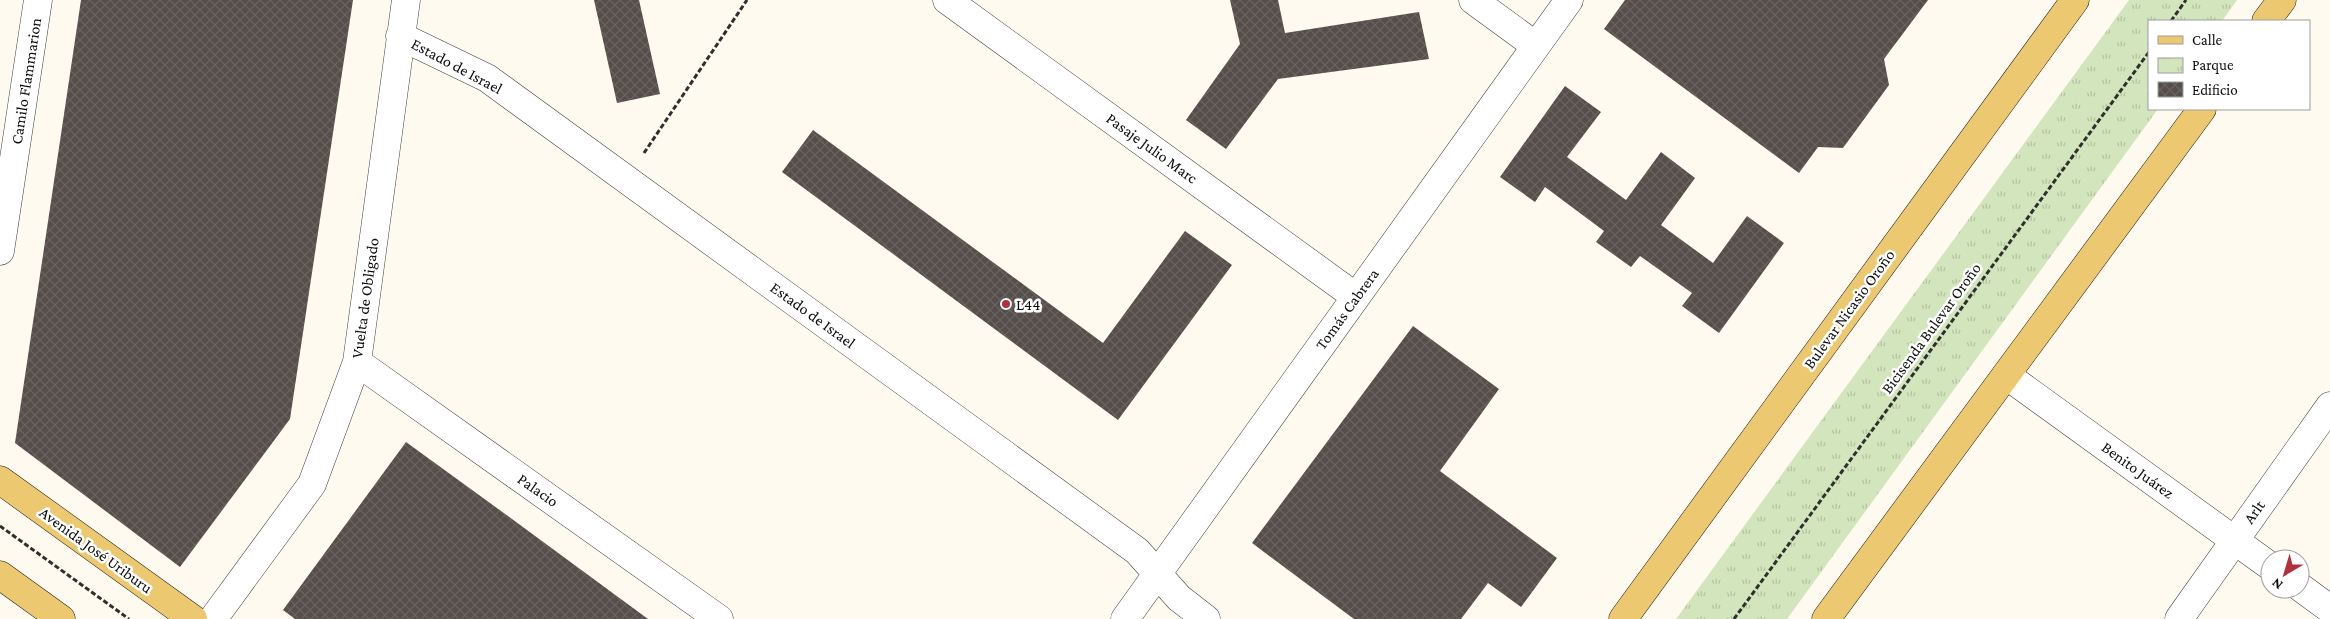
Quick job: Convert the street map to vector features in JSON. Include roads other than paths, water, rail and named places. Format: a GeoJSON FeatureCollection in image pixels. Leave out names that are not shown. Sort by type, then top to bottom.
{"type":"FeatureCollection","features":[{"type":"Feature","properties":{"kind":"main road","name":"Bulevar Nicasio Oroño"},"geometry":{"type":"LineString","coordinates":[[1623,619],[2076,0]]}},
{"type":"Feature","properties":{"kind":"main road"},"geometry":{"type":"LineString","coordinates":[[2267,20],[2282,0]]}},
{"type":"Feature","properties":{"kind":"main road"},"geometry":{"type":"LineString","coordinates":[[1826,619],[2201,110]]}},
{"type":"Feature","properties":{"kind":"main road","name":"Avenida José Uriburu"},"geometry":{"type":"LineString","coordinates":[[0,480],[193,619]]}},
{"type":"Feature","properties":{"kind":"main road"},"geometry":{"type":"LineString","coordinates":[[1,578],[61,619]]}},
{"type":"Feature","properties":{"kind":"street","name":"Camilo Flammarion"},"geometry":{"type":"LineString","coordinates":[[0,251],[38,0]]}},
{"type":"Feature","properties":{"kind":"street","name":"Vuelta de Obligado"},"geometry":{"type":"LineString","coordinates":[[213,619],[312,484],[357,362],[406,0]]}},
{"type":"Feature","properties":{"kind":"street","name":"Pasaje Julio Marc"},"geometry":{"type":"LineString","coordinates":[[947,0],[1356,296]]}},
{"type":"Feature","properties":{"kind":"street"},"geometry":{"type":"LineString","coordinates":[[1473,0],[1536,46]]}},
{"type":"Feature","properties":{"kind":"street","name":"Tomás Cabrera"},"geometry":{"type":"LineString","coordinates":[[1125,619],[1569,0]]}},
{"type":"Feature","properties":{"kind":"street","name":"Estado de Israel"},"geometry":{"type":"LineString","coordinates":[[400,36],[487,78],[1137,551],[1179,598],[1206,619]]}},
{"type":"Feature","properties":{"kind":"street","name":"Palacio"},"geometry":{"type":"LineString","coordinates":[[357,362],[719,619]]}},
{"type":"Feature","properties":{"kind":"street","name":"Benito Juárez"},"geometry":{"type":"LineString","coordinates":[[2006,375],[2260,559]]}},
{"type":"Feature","properties":{"kind":"street","name":"Arlt"},"geometry":{"type":"LineString","coordinates":[[2179,619],[2330,406]]}},
{"type":"Feature","properties":{"kind":"street"},"geometry":{"type":"LineString","coordinates":[[2310,594],[2330,609]]}},
{"type":"Feature","properties":{"kind":"place","name":"L44"},"geometry":{"type":"Point","coordinates":[1006,304]}}]}
